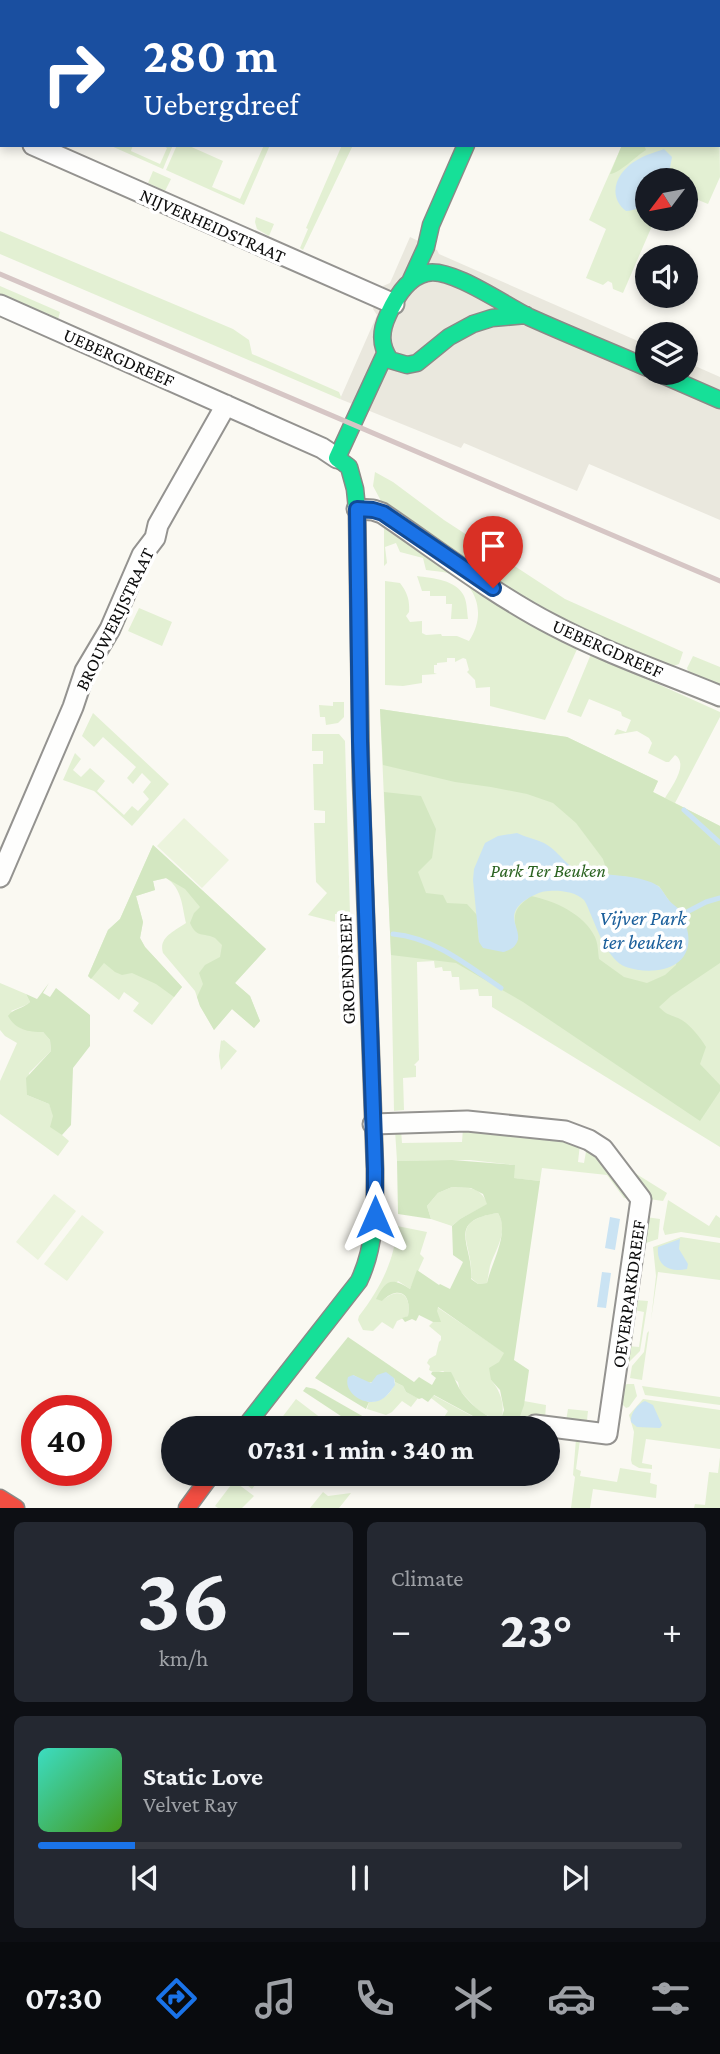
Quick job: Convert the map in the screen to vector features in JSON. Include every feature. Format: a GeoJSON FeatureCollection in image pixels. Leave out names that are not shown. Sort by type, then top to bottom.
{"type":"FeatureCollection","features":[{"type":"Feature","properties":{"kind":"street","name":"NIJVERHEIDSTRAAT"},"geometry":{"type":"LineString","coordinates":[[38,147],[394,304]]}},
{"type":"Feature","properties":{"kind":"street"},"geometry":{"type":"LineString","coordinates":[[453,278],[463,289],[467,305],[463,325],[417,363],[408,365],[392,359],[381,346],[384,321],[410,282],[425,250],[431,234],[431,225],[465,147]]}},
{"type":"Feature","properties":{"kind":"street"},"geometry":{"type":"LineString","coordinates":[[410,282],[422,273],[442,273],[508,303],[526,315],[635,362]]}},
{"type":"Feature","properties":{"kind":"street","name":"UEBERGDREEF"},"geometry":{"type":"LineString","coordinates":[[0,304],[327,450],[343,462]]}},
{"type":"Feature","properties":{"kind":"street"},"geometry":{"type":"LineString","coordinates":[[456,332],[488,319],[526,315]]}},
{"type":"Feature","properties":{"kind":"street"},"geometry":{"type":"LineString","coordinates":[[343,462],[392,359]]}},
{"type":"Feature","properties":{"kind":"street"},"geometry":{"type":"LineString","coordinates":[[686,385],[720,400]]}},
{"type":"Feature","properties":{"kind":"street","name":"BROUWERIJSTRAAT"},"geometry":{"type":"LineString","coordinates":[[0,877],[69,717],[85,671],[110,629],[142,555],[155,538],[158,525],[226,405]]}},
{"type":"Feature","properties":{"kind":"street","name":"GROENDREEF"},"geometry":{"type":"LineString","coordinates":[[254,1416],[333,1316],[365,1270],[373,1248],[373,1124],[358,695],[357,509],[355,489],[343,462]]}},
{"type":"Feature","properties":{"kind":"street","name":"UEBERGDREEF"},"geometry":{"type":"LineString","coordinates":[[357,509],[383,513],[514,603],[551,624],[720,696]]}},
{"type":"Feature","properties":{"kind":"street","name":"OEVERPARKDREEF"},"geometry":{"type":"LineString","coordinates":[[373,1124],[467,1121],[565,1131],[589,1140],[603,1149],[642,1199],[605,1442],[560,1431]]}},
{"type":"Feature","properties":{"kind":"street"},"geometry":{"type":"LineString","coordinates":[[187,1508],[203,1486]]}},
{"type":"Feature","properties":{"kind":"street"},"geometry":{"type":"LineString","coordinates":[[0,1498],[16,1508]]}},
{"type":"Feature","properties":{"kind":"green space"},"geometry":{"type":"Polygon","coordinates":[[[114,147],[132,147],[131,151],[160,164],[165,147],[172,147],[163,169],[114,147]]]}},
{"type":"Feature","properties":{"kind":"green space"},"geometry":{"type":"Polygon","coordinates":[[[176,147],[192,147],[223,161],[212,187],[240,199],[263,147],[269,147],[244,205],[166,170],[176,147]]]}},
{"type":"Feature","properties":{"kind":"green space"},"geometry":{"type":"Polygon","coordinates":[[[341,147],[352,147],[303,250],[300,248],[308,229],[306,228],[341,147]]]}},
{"type":"Feature","properties":{"kind":"green space"},"geometry":{"type":"Polygon","coordinates":[[[621,147],[720,147],[720,177],[708,204],[698,200],[698,168],[635,168],[635,231],[650,231],[644,245],[635,245],[635,265],[623,293],[613,289],[612,283],[608,281],[603,285],[586,278],[606,229],[589,220],[621,147]]]}},
{"type":"Feature","properties":{"kind":"green space"},"geometry":{"type":"Polygon","coordinates":[[[621,147],[645,147],[646,150],[623,168],[610,174],[621,147]]]}},
{"type":"Feature","properties":{"kind":"green space"},"geometry":{"type":"Polygon","coordinates":[[[153,171],[171,179],[165,191],[148,183],[153,171]]]}},
{"type":"Feature","properties":{"kind":"green space"},"geometry":{"type":"Polygon","coordinates":[[[256,217],[274,224],[269,236],[257,229],[256,217]]]}},
{"type":"Feature","properties":{"kind":"green space"},"geometry":{"type":"Polygon","coordinates":[[[0,231],[233,329],[249,340],[252,354],[339,392],[341,397],[340,399],[0,254],[0,231]]]}},
{"type":"Feature","properties":{"kind":"green space"},"geometry":{"type":"Polygon","coordinates":[[[0,286],[60,312],[57,323],[0,299],[0,286]]]}},
{"type":"Feature","properties":{"kind":"green space"},"geometry":{"type":"Polygon","coordinates":[[[375,472],[565,599],[683,652],[679,664],[668,668],[572,626],[522,598],[381,501],[373,486],[375,472]]]}},
{"type":"Feature","properties":{"kind":"green space"},"geometry":{"type":"Polygon","coordinates":[[[384,528],[529,623],[578,647],[545,720],[490,706],[490,687],[476,688],[475,680],[467,672],[469,670],[466,659],[463,658],[455,662],[455,658],[447,658],[447,662],[437,663],[434,665],[434,673],[437,674],[422,675],[422,683],[385,685],[385,581],[400,583],[408,600],[409,612],[406,616],[410,622],[422,621],[422,633],[426,635],[457,636],[469,641],[475,630],[478,609],[476,599],[464,582],[443,572],[426,570],[423,558],[400,552],[396,543],[385,547],[387,563],[384,566],[384,528]]]}},
{"type":"Feature","properties":{"kind":"green space"},"geometry":{"type":"Polygon","coordinates":[[[417,576],[456,586],[465,598],[468,619],[451,619],[452,604],[446,604],[446,596],[430,596],[430,591],[422,591],[417,576]]]}},
{"type":"Feature","properties":{"kind":"green space"},"geometry":{"type":"Polygon","coordinates":[[[139,608],[172,622],[162,646],[128,631],[139,608]]]}},
{"type":"Feature","properties":{"kind":"green space","name":"Park Ter Beuken"},"geometry":{"type":"Polygon","coordinates":[[[591,654],[720,712],[720,717],[675,803],[720,826],[720,1147],[492,1007],[492,996],[479,996],[478,989],[460,990],[459,977],[452,977],[451,971],[443,971],[442,967],[435,968],[434,961],[417,962],[419,1060],[414,1065],[416,1077],[403,1078],[404,1110],[394,1111],[391,955],[380,709],[567,737],[658,781],[653,792],[665,798],[680,769],[679,759],[675,755],[666,762],[648,753],[652,743],[637,731],[614,735],[617,729],[626,732],[631,720],[622,716],[621,712],[589,699],[581,717],[567,712],[591,654]]]}},
{"type":"Feature","properties":{"kind":"green space"},"geometry":{"type":"Polygon","coordinates":[[[693,656],[720,667],[720,690],[690,677],[687,668],[693,656]]]}},
{"type":"Feature","properties":{"kind":"green space"},"geometry":{"type":"Polygon","coordinates":[[[333,702],[344,702],[344,717],[338,723],[326,725],[325,717],[320,717],[319,705],[333,706],[333,702]]]}},
{"type":"Feature","properties":{"kind":"green space","name":"Park Ter Beuken"},"geometry":{"type":"Polygon","coordinates":[[[380,709],[567,737],[658,781],[653,792],[720,826],[720,963],[659,1007],[682,1020],[697,1034],[706,1047],[700,1064],[720,1085],[720,1091],[700,1121],[523,1002],[456,963],[391,955],[384,792],[421,796],[436,829],[432,858],[418,872],[426,893],[443,895],[447,903],[467,904],[477,915],[479,942],[518,940],[515,915],[531,896],[550,901],[576,915],[595,937],[599,959],[624,977],[647,983],[665,975],[676,965],[683,914],[672,905],[659,886],[629,877],[608,875],[603,859],[576,823],[553,803],[527,794],[455,782],[383,765],[380,709]]]}},
{"type":"Feature","properties":{"kind":"green space"},"geometry":{"type":"Polygon","coordinates":[[[93,713],[169,784],[132,826],[94,791],[63,780],[75,753],[81,759],[73,770],[81,777],[90,768],[105,781],[97,791],[124,815],[132,806],[138,811],[149,799],[143,792],[151,782],[142,773],[133,784],[127,778],[136,767],[103,737],[94,747],[82,736],[93,713]]]}},
{"type":"Feature","properties":{"kind":"green space"},"geometry":{"type":"Polygon","coordinates":[[[312,734],[339,734],[345,741],[350,914],[335,914],[335,922],[308,915],[327,893],[316,882],[314,823],[325,823],[325,811],[314,810],[313,764],[323,764],[323,751],[312,751],[312,734]]]}},
{"type":"Feature","properties":{"kind":"green space"},"geometry":{"type":"Polygon","coordinates":[[[184,818],[229,860],[202,888],[157,846],[184,818]]]}},
{"type":"Feature","properties":{"kind":"green space"},"geometry":{"type":"Polygon","coordinates":[[[153,845],[266,949],[235,983],[250,996],[260,1021],[254,1028],[232,1009],[214,1030],[195,991],[163,953],[165,939],[186,923],[178,892],[166,878],[153,881],[155,890],[136,896],[143,922],[140,938],[182,987],[152,1025],[133,1011],[139,1003],[124,992],[119,1000],[88,976],[108,930],[120,919],[153,845]]]}},
{"type":"Feature","properties":{"kind":"green space"},"geometry":{"type":"Polygon","coordinates":[[[153,845],[266,949],[235,983],[250,996],[260,1021],[254,1028],[232,1009],[214,1030],[197,997],[203,984],[199,973],[205,965],[220,957],[222,945],[215,938],[195,931],[190,923],[200,907],[185,889],[166,878],[153,881],[155,890],[136,896],[143,922],[140,938],[182,987],[174,997],[156,984],[132,973],[122,975],[104,963],[91,979],[88,976],[108,930],[120,919],[153,845]]]}},
{"type":"Feature","properties":{"kind":"green space"},"geometry":{"type":"Polygon","coordinates":[[[0,983],[26,994],[30,1002],[11,1011],[37,1032],[43,1032],[50,1040],[51,1051],[29,1073],[27,1095],[49,1104],[62,1135],[69,1141],[58,1156],[0,1114],[0,1081],[17,1043],[0,1030],[0,983]]]}},
{"type":"Feature","properties":{"kind":"green space"},"geometry":{"type":"Polygon","coordinates":[[[49,983],[43,993],[50,997],[56,988],[90,1015],[90,1046],[73,1068],[71,1125],[62,1135],[50,1127],[53,1116],[49,1104],[27,1095],[26,1078],[51,1051],[50,1040],[43,1032],[27,1031],[19,1027],[8,1016],[30,1002],[26,994],[37,999],[49,983]]]}},
{"type":"Feature","properties":{"kind":"green space"},"geometry":{"type":"Polygon","coordinates":[[[221,1040],[237,1051],[221,1070],[219,1056],[221,1040]]]}},
{"type":"Feature","properties":{"kind":"green space"},"geometry":{"type":"Polygon","coordinates":[[[463,1128],[566,1139],[580,1144],[578,1162],[584,1163],[587,1146],[595,1150],[634,1199],[624,1198],[607,1175],[542,1168],[540,1181],[513,1178],[514,1165],[470,1160],[397,1161],[395,1130],[401,1130],[402,1143],[462,1142],[463,1128]]]}},
{"type":"Feature","properties":{"kind":"green space"},"geometry":{"type":"Polygon","coordinates":[[[452,1160],[515,1165],[514,1178],[540,1181],[514,1360],[529,1370],[520,1416],[502,1416],[504,1410],[500,1390],[491,1380],[489,1368],[499,1362],[504,1353],[438,1307],[441,1322],[433,1322],[419,1315],[416,1321],[412,1319],[405,1322],[402,1318],[408,1316],[409,1308],[403,1294],[388,1296],[382,1301],[376,1299],[390,1282],[410,1289],[417,1270],[450,1289],[463,1262],[453,1255],[452,1226],[487,1204],[483,1194],[471,1188],[452,1187],[438,1193],[427,1206],[431,1219],[398,1214],[397,1161],[452,1160]],[[498,1213],[471,1222],[467,1229],[465,1237],[471,1279],[478,1284],[487,1283],[502,1229],[498,1213]]]}},
{"type":"Feature","properties":{"kind":"green space"},"geometry":{"type":"Polygon","coordinates":[[[630,1170],[667,1193],[663,1201],[649,1199],[630,1170]]]}},
{"type":"Feature","properties":{"kind":"green space"},"geometry":{"type":"Polygon","coordinates":[[[452,1187],[477,1191],[488,1204],[452,1226],[431,1219],[427,1206],[438,1193],[452,1187]]]}},
{"type":"Feature","properties":{"kind":"green space"},"geometry":{"type":"Polygon","coordinates":[[[54,1194],[76,1211],[38,1260],[16,1242],[54,1194]]]}},
{"type":"Feature","properties":{"kind":"green space"},"geometry":{"type":"Polygon","coordinates":[[[668,1200],[709,1226],[716,1215],[720,1218],[720,1238],[681,1232],[665,1235],[663,1229],[668,1200]]]}},
{"type":"Feature","properties":{"kind":"green space"},"geometry":{"type":"Polygon","coordinates":[[[498,1213],[502,1233],[487,1283],[478,1284],[471,1278],[467,1229],[481,1217],[498,1213]]]}},
{"type":"Feature","properties":{"kind":"green space"},"geometry":{"type":"Polygon","coordinates":[[[82,1215],[104,1232],[67,1281],[44,1264],[82,1215]]]}},
{"type":"Feature","properties":{"kind":"green space"},"geometry":{"type":"Polygon","coordinates":[[[646,1217],[660,1219],[658,1239],[646,1243],[644,1242],[646,1217]]]}},
{"type":"Feature","properties":{"kind":"green space"},"geometry":{"type":"Polygon","coordinates":[[[397,1226],[427,1232],[420,1254],[424,1258],[410,1289],[398,1281],[382,1301],[394,1294],[403,1295],[408,1302],[408,1316],[397,1321],[393,1329],[382,1322],[373,1331],[363,1330],[359,1316],[385,1274],[396,1239],[397,1226]]]}},
{"type":"Feature","properties":{"kind":"green space"},"geometry":{"type":"Polygon","coordinates":[[[681,1237],[720,1243],[720,1280],[658,1272],[651,1320],[656,1276],[653,1247],[681,1237]]]}},
{"type":"Feature","properties":{"kind":"green space"},"geometry":{"type":"Polygon","coordinates":[[[635,1300],[648,1301],[640,1351],[629,1362],[626,1361],[628,1346],[639,1347],[644,1312],[634,1310],[635,1300]]]}},
{"type":"Feature","properties":{"kind":"green space"},"geometry":{"type":"Polygon","coordinates":[[[437,1307],[505,1353],[491,1380],[501,1396],[502,1416],[489,1416],[480,1412],[460,1391],[458,1382],[443,1371],[435,1373],[429,1370],[427,1363],[436,1355],[441,1340],[441,1336],[429,1326],[433,1322],[437,1307]]]}},
{"type":"Feature","properties":{"kind":"green space"},"geometry":{"type":"Polygon","coordinates":[[[649,1331],[642,1380],[630,1378],[632,1366],[644,1352],[649,1331]]]}},
{"type":"Feature","properties":{"kind":"green space"},"geometry":{"type":"Polygon","coordinates":[[[348,1337],[414,1382],[419,1377],[432,1385],[436,1378],[432,1372],[451,1372],[462,1393],[489,1416],[473,1416],[434,1395],[428,1402],[419,1399],[406,1392],[394,1378],[368,1383],[353,1375],[361,1399],[369,1402],[366,1409],[315,1378],[348,1337]]]}},
{"type":"Feature","properties":{"kind":"green space"},"geometry":{"type":"Polygon","coordinates":[[[395,1382],[418,1398],[411,1407],[402,1401],[386,1415],[367,1409],[369,1402],[378,1401],[389,1394],[395,1382]]]}},
{"type":"Feature","properties":{"kind":"green space"},"geometry":{"type":"Polygon","coordinates":[[[627,1384],[634,1384],[637,1396],[626,1408],[622,1404],[627,1384]]]}},
{"type":"Feature","properties":{"kind":"green space"},"geometry":{"type":"Polygon","coordinates":[[[642,1386],[720,1397],[720,1405],[645,1395],[642,1386]]]}},
{"type":"Feature","properties":{"kind":"green space"},"geometry":{"type":"Polygon","coordinates":[[[306,1387],[315,1389],[362,1416],[341,1416],[303,1391],[306,1387]]]}},
{"type":"Feature","properties":{"kind":"green space"},"geometry":{"type":"Polygon","coordinates":[[[433,1395],[472,1416],[445,1416],[448,1411],[431,1398],[433,1395]]]}},
{"type":"Feature","properties":{"kind":"green space"},"geometry":{"type":"Polygon","coordinates":[[[296,1399],[318,1416],[283,1416],[296,1399]]]}},
{"type":"Feature","properties":{"kind":"green space"},"geometry":{"type":"Polygon","coordinates":[[[643,1399],[720,1410],[720,1449],[646,1439],[642,1463],[652,1465],[652,1469],[639,1468],[632,1464],[634,1432],[629,1415],[643,1399]]]}},
{"type":"Feature","properties":{"kind":"green space"},"geometry":{"type":"Polygon","coordinates":[[[524,1401],[546,1405],[545,1416],[520,1416],[524,1401]]]}},
{"type":"Feature","properties":{"kind":"green space"},"geometry":{"type":"Polygon","coordinates":[[[568,1409],[588,1411],[587,1420],[599,1422],[566,1421],[568,1409]]]}},
{"type":"Feature","properties":{"kind":"green space"},"geometry":{"type":"Polygon","coordinates":[[[576,1439],[580,1440],[576,1469],[581,1471],[580,1476],[617,1482],[620,1468],[651,1473],[650,1483],[657,1485],[656,1498],[593,1489],[590,1508],[571,1508],[576,1439]]]}},
{"type":"Feature","properties":{"kind":"green space"},"geometry":{"type":"Polygon","coordinates":[[[720,1457],[720,1508],[694,1508],[695,1504],[705,1505],[709,1472],[718,1473],[720,1457]]]}},
{"type":"Feature","properties":{"kind":"green space"},"geometry":{"type":"Polygon","coordinates":[[[230,1486],[241,1486],[254,1496],[242,1508],[215,1506],[230,1486]]]}},
{"type":"Feature","properties":{"kind":"green space"},"geometry":{"type":"Polygon","coordinates":[[[323,1492],[328,1496],[351,1493],[339,1508],[310,1508],[323,1492]]]}},
{"type":"Feature","properties":{"kind":"shaded area"},"geometry":{"type":"Polygon","coordinates":[[[410,237],[437,250],[439,254],[635,340],[635,385],[698,385],[698,367],[720,377],[720,520],[589,464],[577,491],[464,443],[461,448],[340,399],[377,315],[373,309],[383,286],[390,283],[410,237]]]}},
{"type":"Feature","properties":{"kind":"water"},"geometry":{"type":"Polygon","coordinates":[[[664,149],[672,157],[670,168],[635,168],[635,209],[626,211],[616,198],[619,177],[630,165],[664,149]]]}},
{"type":"Feature","properties":{"kind":"water","name":"Vijver Park ter beuken"},"geometry":{"type":"Polygon","coordinates":[[[517,833],[544,843],[581,873],[589,876],[597,874],[635,878],[658,886],[684,916],[688,942],[686,953],[680,961],[661,970],[626,967],[609,952],[584,900],[572,893],[558,891],[536,894],[518,907],[514,918],[518,939],[513,947],[503,952],[483,948],[479,942],[474,869],[485,843],[498,836],[517,833]]]}},
{"type":"Feature","properties":{"kind":"water"},"geometry":{"type":"Polygon","coordinates":[[[610,1217],[620,1219],[615,1250],[605,1248],[610,1217]]]}},
{"type":"Feature","properties":{"kind":"water"},"geometry":{"type":"Polygon","coordinates":[[[680,1239],[679,1249],[688,1264],[687,1269],[665,1267],[659,1259],[658,1247],[680,1239]]]}},
{"type":"Feature","properties":{"kind":"water"},"geometry":{"type":"Polygon","coordinates":[[[602,1272],[611,1273],[606,1308],[597,1307],[602,1272]]]}},
{"type":"Feature","properties":{"kind":"water"},"geometry":{"type":"Polygon","coordinates":[[[386,1372],[394,1378],[395,1385],[381,1400],[361,1400],[348,1388],[348,1377],[353,1375],[371,1383],[377,1375],[386,1372]]]}},
{"type":"Feature","properties":{"kind":"water"},"geometry":{"type":"Polygon","coordinates":[[[645,1401],[653,1405],[662,1425],[660,1428],[637,1427],[631,1422],[639,1404],[645,1401]]]}},
{"type":"Feature","properties":{"kind":"waterway"},"geometry":{"type":"LineString","coordinates":[[684,810],[720,843]]}},
{"type":"Feature","properties":{"kind":"waterway"},"geometry":{"type":"LineString","coordinates":[[683,914],[720,898]]}},
{"type":"Feature","properties":{"kind":"waterway"},"geometry":{"type":"LineString","coordinates":[[393,934],[437,947],[501,988]]}},
{"type":"Feature","properties":{"kind":"railway"},"geometry":{"type":"LineString","coordinates":[[0,274],[720,581]]}},
{"type":"Feature","properties":{"kind":"traffic: fast"},"geometry":{"type":"LineString","coordinates":[[410,282],[426,247],[431,225],[465,147]]}},
{"type":"Feature","properties":{"kind":"traffic: fast"},"geometry":{"type":"LineString","coordinates":[[427,273],[437,273],[464,281],[525,315],[492,318],[473,324],[449,337],[417,363],[407,365],[390,360],[383,344],[385,321],[394,302],[414,279],[427,273]]}},
{"type":"Feature","properties":{"kind":"traffic: fast"},"geometry":{"type":"LineString","coordinates":[[525,315],[635,362]]}},
{"type":"Feature","properties":{"kind":"traffic: fast"},"geometry":{"type":"LineString","coordinates":[[349,467],[337,458],[385,354]]}},
{"type":"Feature","properties":{"kind":"traffic: fast"},"geometry":{"type":"LineString","coordinates":[[686,385],[720,400]]}},
{"type":"Feature","properties":{"kind":"traffic: fast"},"geometry":{"type":"LineString","coordinates":[[253,1416],[359,1281],[369,1254],[373,1226],[375,1169],[361,779],[357,509],[349,467]]}},
{"type":"Feature","properties":{"kind":"traffic: jam"},"geometry":{"type":"LineString","coordinates":[[187,1508],[203,1486]]}},
{"type":"Feature","properties":{"kind":"traffic: jam"},"geometry":{"type":"LineString","coordinates":[[0,1498],[16,1508]]}},
{"type":"Feature","properties":{"kind":"route"},"geometry":{"type":"LineString","coordinates":[[375,1217],[358,695],[357,509],[383,513],[493,588]]}}]}
